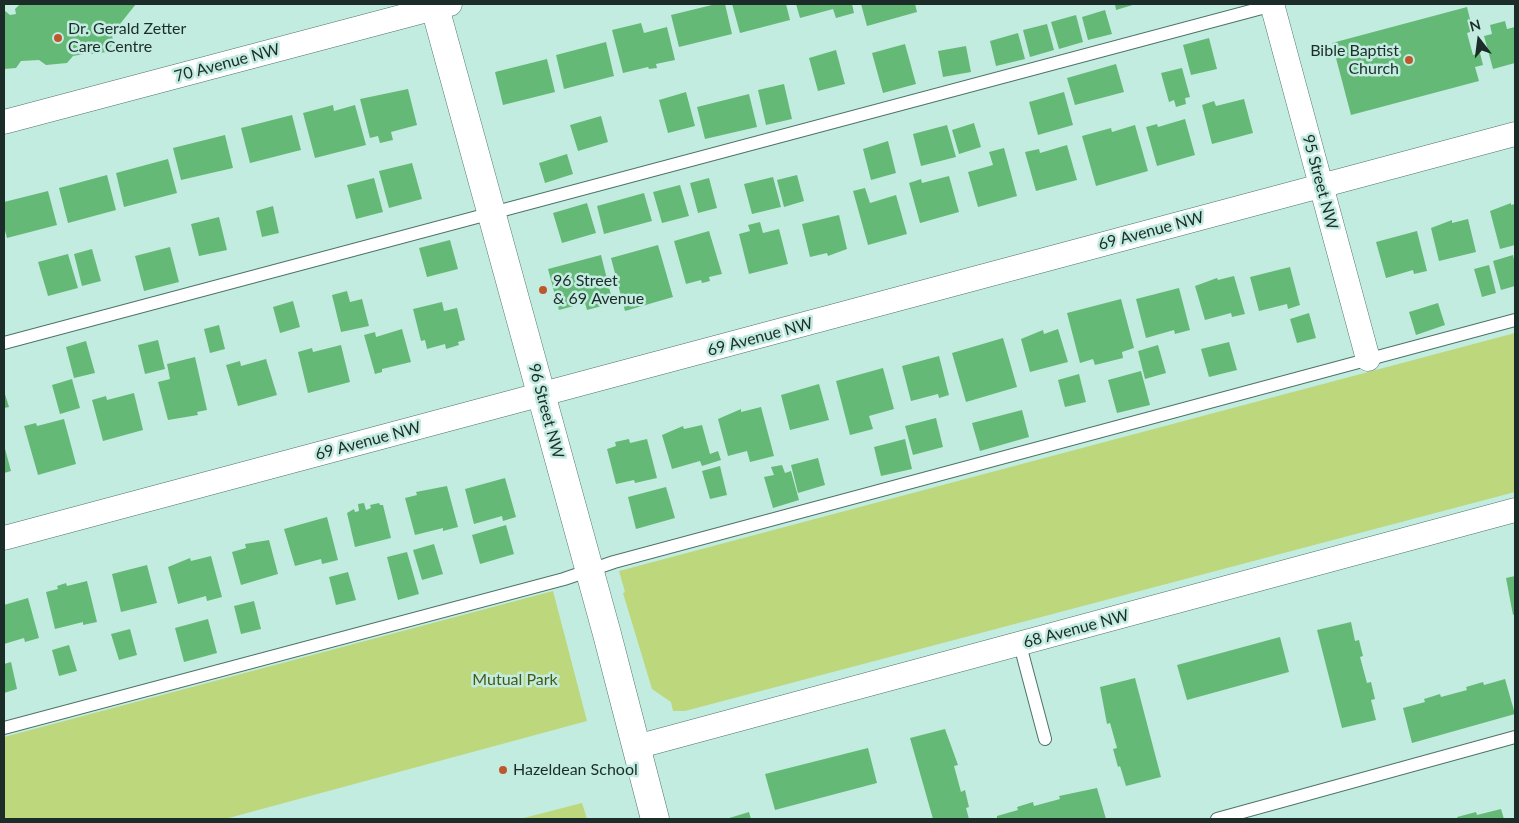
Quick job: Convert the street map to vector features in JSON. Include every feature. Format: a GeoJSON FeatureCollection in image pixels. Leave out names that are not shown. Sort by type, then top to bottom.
{"type":"FeatureCollection","features":[{"type":"Feature","properties":{"kind":"street","name":"95 Street NW"},"geometry":{"type":"LineString","coordinates":[[1274,4],[1368,360]]}},
{"type":"Feature","properties":{"kind":"street","name":"96 Street NW"},"geometry":{"type":"LineString","coordinates":[[440,5],[492,214],[655,819]]}},
{"type":"Feature","properties":{"kind":"street","name":"70 Avenue NW"},"geometry":{"type":"LineString","coordinates":[[4,122],[440,5]]}},
{"type":"Feature","properties":{"kind":"street","name":"69 Avenue NW"},"geometry":{"type":"LineString","coordinates":[[4,538],[542,396],[1515,134]]}},
{"type":"Feature","properties":{"kind":"street","name":"68 Avenue NW"},"geometry":{"type":"LineString","coordinates":[[636,747],[1515,510]]}},
{"type":"Feature","properties":{"kind":"lane"},"geometry":{"type":"LineString","coordinates":[[4,343],[1274,4]]}},
{"type":"Feature","properties":{"kind":"lane"},"geometry":{"type":"LineString","coordinates":[[4,728],[554,582],[589,570],[1515,320]]}},
{"type":"Feature","properties":{"kind":"lane"},"geometry":{"type":"LineString","coordinates":[[1020,645],[1045,739]]}},
{"type":"Feature","properties":{"kind":"lane"},"geometry":{"type":"LineString","coordinates":[[1217,819],[1515,737]]}},
{"type":"Feature","properties":{"kind":"green space"},"geometry":{"type":"Polygon","coordinates":[[[1515,333],[1515,492],[685,711],[673,711],[671,702],[652,689],[623,593],[625,592],[619,571],[1515,333]]]}},
{"type":"Feature","properties":{"kind":"green space","name":"Mutual Park"},"geometry":{"type":"Polygon","coordinates":[[[553,591],[587,721],[225,819],[4,819],[4,737],[553,591]]]}},
{"type":"Feature","properties":{"kind":"green space"},"geometry":{"type":"Polygon","coordinates":[[[582,803],[587,819],[520,819],[582,803]]]}},
{"type":"Feature","properties":{"kind":"building","name":"Dr. Gerald Zetter Care Centre"},"geometry":{"type":"Polygon","coordinates":[[[20,4],[136,4],[112,34],[113,43],[107,52],[91,54],[90,43],[83,43],[84,54],[73,56],[67,63],[46,65],[39,60],[21,61],[16,68],[4,69],[4,10],[10,15],[16,14],[15,9],[20,4]]]}},
{"type":"Feature","properties":{"kind":"building"},"geometry":{"type":"Polygon","coordinates":[[[716,4],[725,4],[732,34],[679,47],[671,15],[716,4]]]}},
{"type":"Feature","properties":{"kind":"building"},"geometry":{"type":"Polygon","coordinates":[[[732,4],[786,4],[790,20],[740,33],[732,4]]]}},
{"type":"Feature","properties":{"kind":"building"},"geometry":{"type":"Polygon","coordinates":[[[796,4],[852,4],[854,13],[836,18],[833,9],[800,18],[796,4]]]}},
{"type":"Feature","properties":{"kind":"building"},"geometry":{"type":"Polygon","coordinates":[[[861,4],[915,4],[917,12],[867,26],[861,4]]]}},
{"type":"Feature","properties":{"kind":"building"},"geometry":{"type":"Polygon","coordinates":[[[1115,4],[1136,4],[1116,10],[1115,4]]]}},
{"type":"Feature","properties":{"kind":"building","name":"Bible Baptist Church"},"geometry":{"type":"Polygon","coordinates":[[[1467,7],[1473,31],[1467,33],[1473,55],[1480,53],[1483,65],[1475,67],[1479,81],[1351,115],[1332,43],[1467,7]]]}},
{"type":"Feature","properties":{"kind":"building"},"geometry":{"type":"Polygon","coordinates":[[[1105,10],[1112,34],[1088,40],[1082,17],[1105,10]]]}},
{"type":"Feature","properties":{"kind":"building"},"geometry":{"type":"Polygon","coordinates":[[[1076,15],[1083,42],[1059,49],[1051,22],[1076,15]]]}},
{"type":"Feature","properties":{"kind":"building"},"geometry":{"type":"Polygon","coordinates":[[[1505,21],[1507,29],[1515,27],[1515,63],[1493,69],[1484,36],[1492,34],[1490,25],[1505,21]]]}},
{"type":"Feature","properties":{"kind":"building"},"geometry":{"type":"Polygon","coordinates":[[[641,23],[644,33],[667,27],[675,60],[656,64],[657,68],[649,69],[648,67],[623,73],[612,30],[641,23]]]}},
{"type":"Feature","properties":{"kind":"building"},"geometry":{"type":"Polygon","coordinates":[[[1047,24],[1054,50],[1030,57],[1023,30],[1047,24]]]}},
{"type":"Feature","properties":{"kind":"building"},"geometry":{"type":"Polygon","coordinates":[[[1018,33],[1025,59],[996,66],[990,41],[1018,33]]]}},
{"type":"Feature","properties":{"kind":"building"},"geometry":{"type":"Polygon","coordinates":[[[1209,38],[1217,69],[1191,75],[1183,45],[1209,38]]]}},
{"type":"Feature","properties":{"kind":"building"},"geometry":{"type":"Polygon","coordinates":[[[606,42],[614,76],[564,89],[556,55],[606,42]]]}},
{"type":"Feature","properties":{"kind":"building"},"geometry":{"type":"Polygon","coordinates":[[[905,44],[916,84],[883,93],[872,53],[905,44]]]}},
{"type":"Feature","properties":{"kind":"building"},"geometry":{"type":"Polygon","coordinates":[[[966,46],[971,72],[943,77],[938,51],[966,46]]]}},
{"type":"Feature","properties":{"kind":"building"},"geometry":{"type":"Polygon","coordinates":[[[836,50],[845,84],[818,91],[809,58],[836,50]]]}},
{"type":"Feature","properties":{"kind":"building"},"geometry":{"type":"Polygon","coordinates":[[[547,59],[555,92],[503,105],[495,72],[547,59]]]}},
{"type":"Feature","properties":{"kind":"building"},"geometry":{"type":"Polygon","coordinates":[[[1116,64],[1124,92],[1075,105],[1067,78],[1116,64]]]}},
{"type":"Feature","properties":{"kind":"building"},"geometry":{"type":"Polygon","coordinates":[[[1182,68],[1190,97],[1185,98],[1186,104],[1176,107],[1174,100],[1169,102],[1161,73],[1182,68]]]}},
{"type":"Feature","properties":{"kind":"building"},"geometry":{"type":"Polygon","coordinates":[[[784,84],[792,119],[766,125],[758,90],[784,84]]]}},
{"type":"Feature","properties":{"kind":"building"},"geometry":{"type":"Polygon","coordinates":[[[408,89],[417,125],[391,132],[393,140],[380,143],[378,136],[370,138],[360,99],[408,89]]]}},
{"type":"Feature","properties":{"kind":"building"},"geometry":{"type":"Polygon","coordinates":[[[686,92],[695,126],[668,133],[659,100],[686,92]]]}},
{"type":"Feature","properties":{"kind":"building"},"geometry":{"type":"Polygon","coordinates":[[[1064,92],[1073,125],[1038,135],[1029,102],[1064,92]]]}},
{"type":"Feature","properties":{"kind":"building"},"geometry":{"type":"Polygon","coordinates":[[[749,94],[757,127],[705,139],[697,107],[749,94]]]}},
{"type":"Feature","properties":{"kind":"building"},"geometry":{"type":"Polygon","coordinates":[[[1244,99],[1253,133],[1212,144],[1202,105],[1214,101],[1216,106],[1244,99]]]}},
{"type":"Feature","properties":{"kind":"building"},"geometry":{"type":"Polygon","coordinates":[[[333,105],[334,111],[355,105],[366,145],[315,158],[303,113],[333,105]]]}},
{"type":"Feature","properties":{"kind":"building"},"geometry":{"type":"Polygon","coordinates":[[[292,115],[301,150],[250,163],[241,128],[292,115]]]}},
{"type":"Feature","properties":{"kind":"building"},"geometry":{"type":"Polygon","coordinates":[[[601,116],[608,142],[578,151],[570,125],[601,116]]]}},
{"type":"Feature","properties":{"kind":"building"},"geometry":{"type":"Polygon","coordinates":[[[1185,119],[1195,155],[1157,166],[1146,127],[1157,124],[1158,127],[1185,119]]]}},
{"type":"Feature","properties":{"kind":"building"},"geometry":{"type":"Polygon","coordinates":[[[974,123],[981,147],[959,154],[952,130],[974,123]]]}},
{"type":"Feature","properties":{"kind":"building"},"geometry":{"type":"Polygon","coordinates":[[[947,125],[956,157],[921,166],[913,134],[947,125]]]}},
{"type":"Feature","properties":{"kind":"building"},"geometry":{"type":"Polygon","coordinates":[[[1135,125],[1148,171],[1096,186],[1082,136],[1111,128],[1112,132],[1135,125]]]}},
{"type":"Feature","properties":{"kind":"building"},"geometry":{"type":"Polygon","coordinates":[[[225,135],[233,168],[181,180],[173,148],[225,135]]]}},
{"type":"Feature","properties":{"kind":"building"},"geometry":{"type":"Polygon","coordinates":[[[888,141],[896,173],[871,180],[863,149],[888,141]]]}},
{"type":"Feature","properties":{"kind":"building"},"geometry":{"type":"Polygon","coordinates":[[[1067,145],[1077,180],[1036,191],[1025,152],[1039,149],[1040,153],[1067,145]]]}},
{"type":"Feature","properties":{"kind":"building"},"geometry":{"type":"Polygon","coordinates":[[[1004,148],[1017,196],[978,207],[968,172],[993,165],[989,152],[1004,148]]]}},
{"type":"Feature","properties":{"kind":"building"},"geometry":{"type":"Polygon","coordinates":[[[567,154],[573,174],[545,183],[539,163],[567,154]]]}},
{"type":"Feature","properties":{"kind":"building"},"geometry":{"type":"Polygon","coordinates":[[[168,159],[177,193],[124,207],[116,173],[168,159]]]}},
{"type":"Feature","properties":{"kind":"building"},"geometry":{"type":"Polygon","coordinates":[[[412,163],[422,199],[389,208],[379,171],[412,163]]]}},
{"type":"Feature","properties":{"kind":"building"},"geometry":{"type":"Polygon","coordinates":[[[107,175],[116,210],[68,223],[59,188],[107,175]]]}},
{"type":"Feature","properties":{"kind":"building"},"geometry":{"type":"Polygon","coordinates":[[[797,175],[804,201],[784,207],[777,180],[797,175]]]}},
{"type":"Feature","properties":{"kind":"building"},"geometry":{"type":"Polygon","coordinates":[[[949,176],[959,212],[920,223],[909,183],[921,179],[922,183],[949,176]]]}},
{"type":"Feature","properties":{"kind":"building"},"geometry":{"type":"Polygon","coordinates":[[[773,177],[781,207],[752,214],[744,184],[773,177]]]}},
{"type":"Feature","properties":{"kind":"building"},"geometry":{"type":"Polygon","coordinates":[[[374,178],[383,212],[356,219],[347,185],[374,178]]]}},
{"type":"Feature","properties":{"kind":"building"},"geometry":{"type":"Polygon","coordinates":[[[709,178],[717,208],[698,213],[690,183],[709,178]]]}},
{"type":"Feature","properties":{"kind":"building"},"geometry":{"type":"Polygon","coordinates":[[[680,185],[689,216],[662,223],[653,192],[680,185]]]}},
{"type":"Feature","properties":{"kind":"building"},"geometry":{"type":"Polygon","coordinates":[[[865,188],[870,203],[896,195],[907,234],[868,245],[853,191],[865,188]]]}},
{"type":"Feature","properties":{"kind":"building"},"geometry":{"type":"Polygon","coordinates":[[[48,191],[57,225],[7,238],[4,227],[4,202],[48,191]]]}},
{"type":"Feature","properties":{"kind":"building"},"geometry":{"type":"Polygon","coordinates":[[[644,193],[652,221],[604,234],[597,206],[644,193]]]}},
{"type":"Feature","properties":{"kind":"building"},"geometry":{"type":"Polygon","coordinates":[[[587,203],[596,233],[562,243],[553,213],[587,203]]]}},
{"type":"Feature","properties":{"kind":"building"},"geometry":{"type":"Polygon","coordinates":[[[1511,203],[1511,205],[1515,204],[1515,245],[1500,249],[1490,211],[1511,203]]]}},
{"type":"Feature","properties":{"kind":"building"},"geometry":{"type":"Polygon","coordinates":[[[273,206],[279,233],[262,237],[256,211],[273,206]]]}},
{"type":"Feature","properties":{"kind":"building"},"geometry":{"type":"Polygon","coordinates":[[[839,215],[847,249],[828,256],[827,253],[810,257],[802,224],[839,215]]]}},
{"type":"Feature","properties":{"kind":"building"},"geometry":{"type":"Polygon","coordinates":[[[219,217],[227,250],[199,256],[191,224],[219,217]]]}},
{"type":"Feature","properties":{"kind":"building"},"geometry":{"type":"Polygon","coordinates":[[[1468,219],[1476,252],[1439,261],[1431,228],[1452,220],[1452,223],[1468,219]]]}},
{"type":"Feature","properties":{"kind":"building"},"geometry":{"type":"Polygon","coordinates":[[[760,222],[763,233],[779,229],[788,264],[749,274],[739,234],[750,231],[748,225],[760,222]]]}},
{"type":"Feature","properties":{"kind":"building"},"geometry":{"type":"Polygon","coordinates":[[[709,231],[722,274],[709,277],[710,281],[702,283],[701,280],[686,284],[674,241],[709,231]]]}},
{"type":"Feature","properties":{"kind":"building"},"geometry":{"type":"Polygon","coordinates":[[[1417,231],[1427,271],[1414,274],[1413,270],[1386,278],[1376,242],[1417,231]]]}},
{"type":"Feature","properties":{"kind":"building"},"geometry":{"type":"Polygon","coordinates":[[[450,240],[458,269],[427,277],[419,248],[450,240]]]}},
{"type":"Feature","properties":{"kind":"building"},"geometry":{"type":"Polygon","coordinates":[[[658,245],[673,297],[625,311],[611,258],[658,245]]]}},
{"type":"Feature","properties":{"kind":"building"},"geometry":{"type":"Polygon","coordinates":[[[170,247],[179,282],[144,291],[135,256],[170,247]]]}},
{"type":"Feature","properties":{"kind":"building"},"geometry":{"type":"Polygon","coordinates":[[[92,249],[101,281],[82,286],[74,254],[92,249]]]}},
{"type":"Feature","properties":{"kind":"building"},"geometry":{"type":"Polygon","coordinates":[[[68,254],[78,288],[48,296],[38,262],[68,254]]]}},
{"type":"Feature","properties":{"kind":"building"},"geometry":{"type":"Polygon","coordinates":[[[601,255],[613,303],[587,310],[585,303],[559,310],[548,269],[601,255]]]}},
{"type":"Feature","properties":{"kind":"building"},"geometry":{"type":"Polygon","coordinates":[[[1513,255],[1515,286],[1501,290],[1493,261],[1513,255]]]}},
{"type":"Feature","properties":{"kind":"building"},"geometry":{"type":"Polygon","coordinates":[[[1489,265],[1496,293],[1482,297],[1474,269],[1489,265]]]}},
{"type":"Feature","properties":{"kind":"building"},"geometry":{"type":"Polygon","coordinates":[[[1290,267],[1300,305],[1288,309],[1287,304],[1259,311],[1250,277],[1290,267]]]}},
{"type":"Feature","properties":{"kind":"building"},"geometry":{"type":"Polygon","coordinates":[[[1234,276],[1245,314],[1232,317],[1231,313],[1205,320],[1195,286],[1217,278],[1218,280],[1234,276]]]}},
{"type":"Feature","properties":{"kind":"building"},"geometry":{"type":"Polygon","coordinates":[[[1179,288],[1190,330],[1175,334],[1174,330],[1146,338],[1136,299],[1179,288]]]}},
{"type":"Feature","properties":{"kind":"building"},"geometry":{"type":"Polygon","coordinates":[[[347,291],[350,302],[362,299],[369,326],[341,332],[332,295],[347,291]]]}},
{"type":"Feature","properties":{"kind":"building"},"geometry":{"type":"Polygon","coordinates":[[[1121,299],[1134,348],[1122,352],[1123,358],[1095,365],[1093,359],[1080,363],[1067,313],[1121,299]]]}},
{"type":"Feature","properties":{"kind":"building"},"geometry":{"type":"Polygon","coordinates":[[[293,301],[300,327],[280,333],[273,307],[293,301]]]}},
{"type":"Feature","properties":{"kind":"building"},"geometry":{"type":"Polygon","coordinates":[[[442,302],[444,311],[457,308],[465,340],[458,342],[459,345],[446,349],[445,344],[427,349],[425,340],[421,341],[413,309],[442,302]]]}},
{"type":"Feature","properties":{"kind":"building"},"geometry":{"type":"Polygon","coordinates":[[[1438,303],[1445,325],[1416,335],[1409,312],[1438,303]]]}},
{"type":"Feature","properties":{"kind":"building"},"geometry":{"type":"Polygon","coordinates":[[[1309,313],[1316,338],[1297,343],[1290,319],[1309,313]]]}},
{"type":"Feature","properties":{"kind":"building"},"geometry":{"type":"Polygon","coordinates":[[[219,325],[225,349],[210,353],[204,329],[219,325]]]}},
{"type":"Feature","properties":{"kind":"building"},"geometry":{"type":"Polygon","coordinates":[[[402,329],[411,362],[382,369],[382,372],[375,374],[364,335],[375,332],[376,337],[402,329]]]}},
{"type":"Feature","properties":{"kind":"building"},"geometry":{"type":"Polygon","coordinates":[[[1058,329],[1068,362],[1030,372],[1021,339],[1043,330],[1044,334],[1058,329]]]}},
{"type":"Feature","properties":{"kind":"building"},"geometry":{"type":"Polygon","coordinates":[[[1003,338],[1017,387],[966,402],[952,353],[1003,338]]]}},
{"type":"Feature","properties":{"kind":"building"},"geometry":{"type":"Polygon","coordinates":[[[158,340],[165,369],[145,374],[138,345],[158,340]]]}},
{"type":"Feature","properties":{"kind":"building"},"geometry":{"type":"Polygon","coordinates":[[[86,341],[95,373],[74,378],[66,347],[86,341]]]}},
{"type":"Feature","properties":{"kind":"building"},"geometry":{"type":"Polygon","coordinates":[[[1229,342],[1237,370],[1209,377],[1201,349],[1229,342]]]}},
{"type":"Feature","properties":{"kind":"building"},"geometry":{"type":"Polygon","coordinates":[[[341,345],[350,382],[308,393],[298,352],[312,348],[313,352],[341,345]]]}},
{"type":"Feature","properties":{"kind":"building"},"geometry":{"type":"Polygon","coordinates":[[[1158,345],[1166,373],[1145,379],[1138,351],[1158,345]]]}},
{"type":"Feature","properties":{"kind":"building"},"geometry":{"type":"Polygon","coordinates":[[[939,356],[949,395],[939,398],[938,394],[911,401],[902,366],[939,356]]]}},
{"type":"Feature","properties":{"kind":"building"},"geometry":{"type":"Polygon","coordinates":[[[195,357],[207,410],[197,412],[198,415],[168,420],[158,382],[170,379],[167,364],[195,357]]]}},
{"type":"Feature","properties":{"kind":"building"},"geometry":{"type":"Polygon","coordinates":[[[266,359],[277,395],[238,406],[226,365],[240,361],[241,366],[266,359]]]}},
{"type":"Feature","properties":{"kind":"building"},"geometry":{"type":"Polygon","coordinates":[[[883,368],[894,409],[869,416],[873,429],[850,435],[836,381],[883,368]]]}},
{"type":"Feature","properties":{"kind":"building"},"geometry":{"type":"Polygon","coordinates":[[[1141,371],[1150,405],[1117,413],[1108,380],[1141,371]]]}},
{"type":"Feature","properties":{"kind":"building"},"geometry":{"type":"Polygon","coordinates":[[[1079,374],[1086,402],[1065,407],[1058,380],[1079,374]]]}},
{"type":"Feature","properties":{"kind":"building"},"geometry":{"type":"Polygon","coordinates":[[[72,379],[80,408],[60,414],[52,385],[72,379]]]}},
{"type":"Feature","properties":{"kind":"building"},"geometry":{"type":"Polygon","coordinates":[[[819,384],[829,420],[790,430],[781,395],[819,384]]]}},
{"type":"Feature","properties":{"kind":"building"},"geometry":{"type":"Polygon","coordinates":[[[4,391],[9,407],[4,408],[4,391]]]}},
{"type":"Feature","properties":{"kind":"building"},"geometry":{"type":"Polygon","coordinates":[[[134,393],[143,430],[103,441],[92,400],[106,396],[107,400],[134,393]]]}},
{"type":"Feature","properties":{"kind":"building"},"geometry":{"type":"Polygon","coordinates":[[[761,407],[774,456],[750,462],[747,451],[728,456],[718,419],[741,409],[741,412],[761,407]]]}},
{"type":"Feature","properties":{"kind":"building"},"geometry":{"type":"Polygon","coordinates":[[[1022,410],[1029,437],[980,451],[972,423],[1022,410]]]}},
{"type":"Feature","properties":{"kind":"building"},"geometry":{"type":"Polygon","coordinates":[[[936,418],[943,447],[913,455],[905,426],[936,418]]]}},
{"type":"Feature","properties":{"kind":"building"},"geometry":{"type":"Polygon","coordinates":[[[64,419],[76,464],[38,475],[24,426],[36,423],[37,426],[64,419]]]}},
{"type":"Feature","properties":{"kind":"building"},"geometry":{"type":"Polygon","coordinates":[[[702,425],[710,454],[718,451],[721,460],[702,466],[700,461],[672,469],[662,435],[683,426],[684,429],[702,425]]]}},
{"type":"Feature","properties":{"kind":"building"},"geometry":{"type":"Polygon","coordinates":[[[629,439],[630,443],[647,439],[657,478],[635,483],[634,480],[616,484],[607,449],[616,446],[615,442],[629,439]]]}},
{"type":"Feature","properties":{"kind":"building"},"geometry":{"type":"Polygon","coordinates":[[[905,439],[912,469],[881,476],[874,447],[905,439]]]}},
{"type":"Feature","properties":{"kind":"building"},"geometry":{"type":"Polygon","coordinates":[[[4,445],[11,471],[4,473],[4,445]]]}},
{"type":"Feature","properties":{"kind":"building"},"geometry":{"type":"Polygon","coordinates":[[[818,458],[825,485],[798,493],[791,465],[818,458]]]}},
{"type":"Feature","properties":{"kind":"building"},"geometry":{"type":"Polygon","coordinates":[[[782,465],[785,473],[791,471],[799,500],[773,508],[764,477],[774,475],[771,467],[782,465]]]}},
{"type":"Feature","properties":{"kind":"building"},"geometry":{"type":"Polygon","coordinates":[[[720,466],[727,495],[710,499],[702,471],[720,466]]]}},
{"type":"Feature","properties":{"kind":"building"},"geometry":{"type":"Polygon","coordinates":[[[505,478],[516,517],[503,521],[502,516],[474,524],[465,489],[505,478]]]}},
{"type":"Feature","properties":{"kind":"building"},"geometry":{"type":"Polygon","coordinates":[[[447,486],[458,527],[443,531],[443,528],[415,535],[405,498],[417,495],[416,492],[447,486]]]}},
{"type":"Feature","properties":{"kind":"building"},"geometry":{"type":"Polygon","coordinates":[[[666,487],[675,518],[636,529],[628,497],[666,487]]]}},
{"type":"Feature","properties":{"kind":"building"},"geometry":{"type":"Polygon","coordinates":[[[364,503],[366,510],[371,508],[370,505],[379,503],[383,505],[391,538],[355,547],[347,513],[354,509],[355,512],[359,511],[358,504],[364,503]]]}},
{"type":"Feature","properties":{"kind":"building"},"geometry":{"type":"Polygon","coordinates":[[[327,517],[338,560],[322,564],[321,559],[295,566],[284,529],[327,517]]]}},
{"type":"Feature","properties":{"kind":"building"},"geometry":{"type":"Polygon","coordinates":[[[506,525],[514,554],[480,564],[472,535],[506,525]]]}},
{"type":"Feature","properties":{"kind":"building"},"geometry":{"type":"Polygon","coordinates":[[[269,540],[278,574],[241,585],[232,552],[246,548],[245,544],[269,540]]]}},
{"type":"Feature","properties":{"kind":"building"},"geometry":{"type":"Polygon","coordinates":[[[434,544],[443,574],[422,580],[413,550],[434,544]]]}},
{"type":"Feature","properties":{"kind":"building"},"geometry":{"type":"Polygon","coordinates":[[[407,552],[419,594],[398,600],[387,557],[407,552]]]}},
{"type":"Feature","properties":{"kind":"building"},"geometry":{"type":"Polygon","coordinates":[[[211,556],[222,597],[207,601],[206,596],[178,604],[168,567],[190,558],[191,561],[211,556]]]}},
{"type":"Feature","properties":{"kind":"building"},"geometry":{"type":"Polygon","coordinates":[[[147,565],[157,603],[121,612],[112,574],[147,565]]]}},
{"type":"Feature","properties":{"kind":"building"},"geometry":{"type":"Polygon","coordinates":[[[348,572],[356,600],[336,605],[329,577],[348,572]]]}},
{"type":"Feature","properties":{"kind":"building"},"geometry":{"type":"Polygon","coordinates":[[[1515,576],[1515,614],[1513,615],[1506,578],[1515,576]]]}},
{"type":"Feature","properties":{"kind":"building"},"geometry":{"type":"Polygon","coordinates":[[[87,581],[97,622],[83,625],[83,622],[55,629],[46,592],[58,589],[57,586],[66,583],[67,586],[87,581]]]}},
{"type":"Feature","properties":{"kind":"building"},"geometry":{"type":"Polygon","coordinates":[[[28,598],[39,638],[25,642],[24,638],[4,644],[4,605],[28,598]]]}},
{"type":"Feature","properties":{"kind":"building"},"geometry":{"type":"Polygon","coordinates":[[[254,601],[261,629],[241,634],[234,606],[254,601]]]}},
{"type":"Feature","properties":{"kind":"building"},"geometry":{"type":"Polygon","coordinates":[[[208,619],[217,653],[184,662],[175,628],[208,619]]]}},
{"type":"Feature","properties":{"kind":"building"},"geometry":{"type":"Polygon","coordinates":[[[1351,622],[1355,641],[1359,640],[1363,656],[1360,657],[1367,683],[1371,682],[1375,699],[1371,700],[1376,720],[1342,728],[1317,630],[1351,622]]]}},
{"type":"Feature","properties":{"kind":"building"},"geometry":{"type":"Polygon","coordinates":[[[130,629],[137,655],[119,660],[111,634],[130,629]]]}},
{"type":"Feature","properties":{"kind":"building"},"geometry":{"type":"Polygon","coordinates":[[[1280,637],[1289,672],[1187,700],[1177,665],[1280,637]]]}},
{"type":"Feature","properties":{"kind":"building"},"geometry":{"type":"Polygon","coordinates":[[[69,645],[77,671],[59,676],[52,650],[69,645]]]}},
{"type":"Feature","properties":{"kind":"building"},"geometry":{"type":"Polygon","coordinates":[[[11,662],[17,689],[4,693],[4,664],[11,662]]]}},
{"type":"Feature","properties":{"kind":"building"},"geometry":{"type":"Polygon","coordinates":[[[1135,678],[1161,777],[1126,786],[1113,749],[1117,748],[1110,723],[1107,724],[1100,687],[1135,678]]]}},
{"type":"Feature","properties":{"kind":"building"},"geometry":{"type":"Polygon","coordinates":[[[1505,679],[1515,714],[1412,743],[1403,708],[1425,702],[1424,699],[1440,694],[1441,697],[1467,690],[1466,687],[1483,682],[1484,685],[1505,679]]]}},
{"type":"Feature","properties":{"kind":"building"},"geometry":{"type":"Polygon","coordinates":[[[945,729],[958,765],[954,766],[961,792],[965,790],[969,807],[966,808],[969,819],[933,819],[910,738],[945,729]]]}},
{"type":"Feature","properties":{"kind":"building"},"geometry":{"type":"Polygon","coordinates":[[[868,748],[877,783],[775,810],[765,774],[868,748]]]}},
{"type":"Feature","properties":{"kind":"building"},"geometry":{"type":"Polygon","coordinates":[[[1097,788],[1106,819],[997,819],[997,816],[1018,810],[1017,807],[1033,802],[1034,806],[1060,799],[1059,796],[1097,788]]]}},
{"type":"Feature","properties":{"kind":"building"},"geometry":{"type":"Polygon","coordinates":[[[1501,809],[1504,819],[1458,819],[1457,817],[1476,812],[1477,815],[1501,809]]]}},
{"type":"Feature","properties":{"kind":"building"},"geometry":{"type":"Polygon","coordinates":[[[749,812],[751,819],[726,819],[749,812]]]}},
{"type":"Feature","properties":{"kind":"place","name":"Dr. Gerald Zetter Care Centre"},"geometry":{"type":"Point","coordinates":[58,38]}},
{"type":"Feature","properties":{"kind":"place","name":"Bible Baptist Church"},"geometry":{"type":"Point","coordinates":[1409,60]}},
{"type":"Feature","properties":{"kind":"place","name":"96 Street & 69 Avenue"},"geometry":{"type":"Point","coordinates":[543,290]}},
{"type":"Feature","properties":{"kind":"place","name":"Hazeldean School"},"geometry":{"type":"Point","coordinates":[503,770]}}]}
